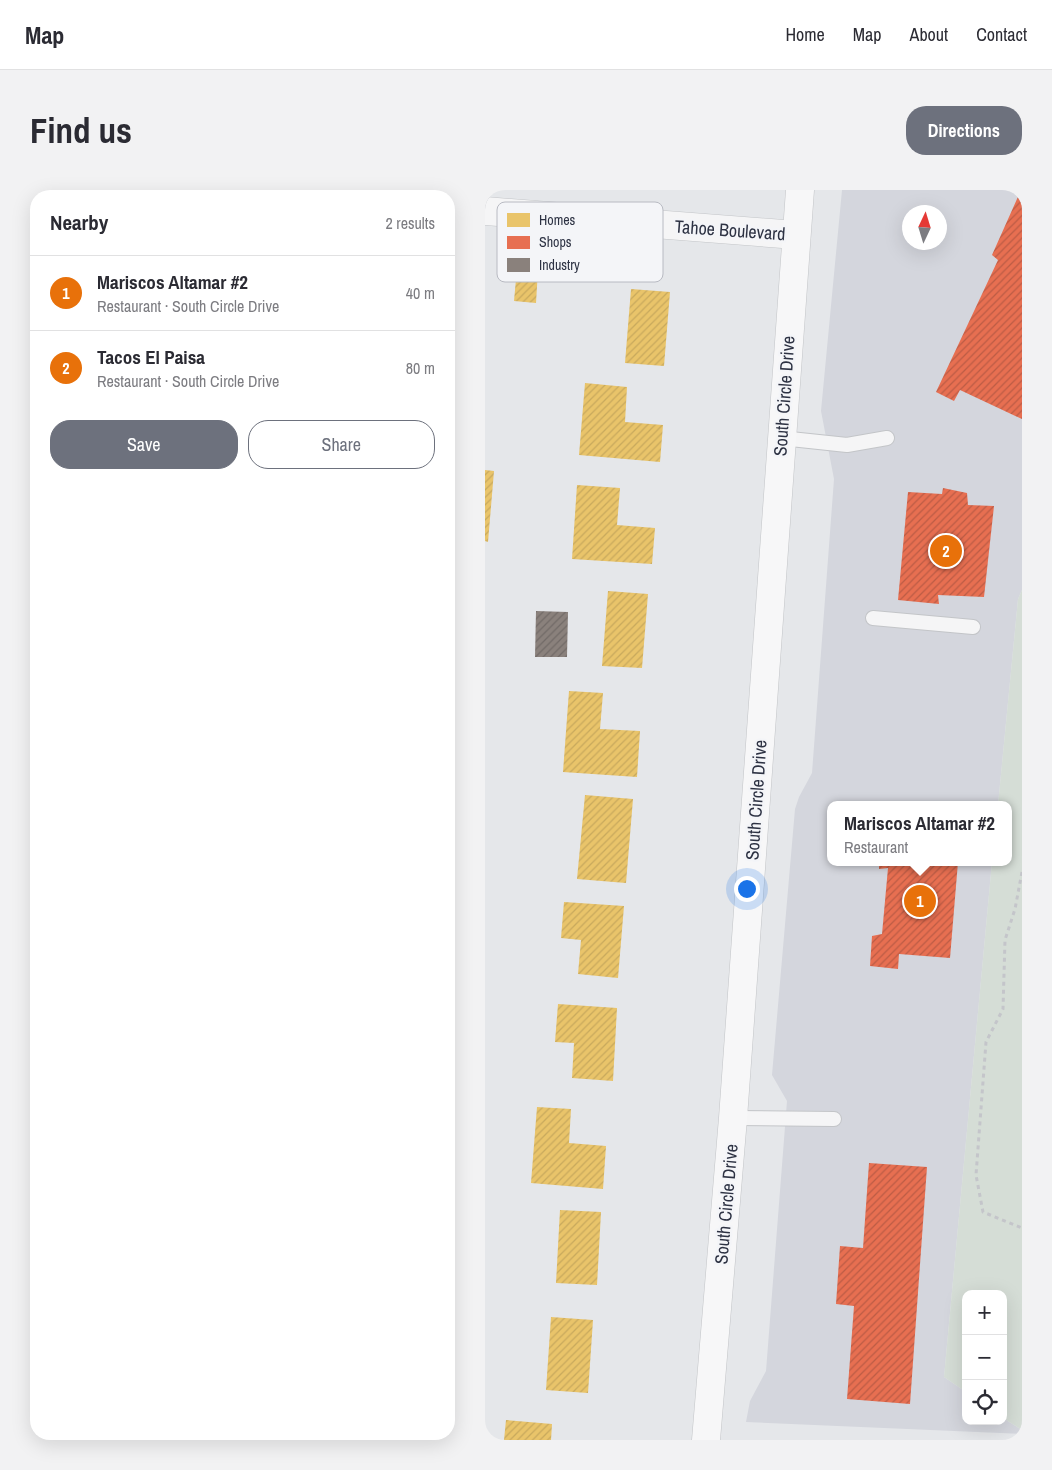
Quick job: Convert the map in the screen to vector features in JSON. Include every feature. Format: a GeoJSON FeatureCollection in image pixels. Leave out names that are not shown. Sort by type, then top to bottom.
{"type":"FeatureCollection","features":[{"type":"Feature","properties":{"kind":"main road","name":"South Circle Drive"},"geometry":{"type":"LineString","coordinates":[[706,1440],[733,1118],[800,190]]}},
{"type":"Feature","properties":{"kind":"street","name":"Tahoe Boulevard"},"geometry":{"type":"LineString","coordinates":[[663,224],[796,235]]}},
{"type":"Feature","properties":{"kind":"lane"},"geometry":{"type":"LineString","coordinates":[[781,438],[847,445],[887,438]]}},
{"type":"Feature","properties":{"kind":"lane"},"geometry":{"type":"LineString","coordinates":[[873,618],[973,626]]}},
{"type":"Feature","properties":{"kind":"lane"},"geometry":{"type":"LineString","coordinates":[[733,1118],[834,1119]]}},
{"type":"Feature","properties":{"kind":"path"},"geometry":{"type":"LineString","coordinates":[[1022,872],[1015,909],[1005,940],[1003,1009],[987,1042],[976,1175],[983,1212],[1022,1228]]}},
{"type":"Feature","properties":{"kind":"shaded area"},"geometry":{"type":"Polygon","coordinates":[[[842,190],[1022,190],[1022,590],[1018,599],[998,801],[827,801],[827,866],[992,866],[944,1377],[962,1389],[962,1425],[1007,1425],[1007,1421],[1022,1430],[1022,1434],[746,1422],[750,1401],[766,1371],[787,1101],[772,1075],[795,809],[799,797],[812,773],[834,479],[821,411],[842,190]]]}},
{"type":"Feature","properties":{"kind":"shaded area"},"geometry":{"type":"Polygon","coordinates":[[[1022,590],[1022,1430],[1007,1421],[1007,1290],[962,1290],[962,1389],[944,1377],[992,866],[1012,866],[1012,801],[998,801],[1018,599],[1022,590]]]}},
{"type":"Feature","properties":{"kind":"building: Homes"},"geometry":{"type":"Polygon","coordinates":[[[516,282],[537,282],[536,303],[514,301],[516,282]]]}},
{"type":"Feature","properties":{"kind":"building: Homes"},"geometry":{"type":"Polygon","coordinates":[[[631,289],[670,292],[664,366],[625,363],[631,289]]]}},
{"type":"Feature","properties":{"kind":"building: Homes"},"geometry":{"type":"Polygon","coordinates":[[[585,383],[627,387],[625,422],[663,425],[660,462],[579,455],[585,383]]]}},
{"type":"Feature","properties":{"kind":"building: Homes"},"geometry":{"type":"Polygon","coordinates":[[[485,470],[494,471],[488,542],[485,541],[485,470]]]}},
{"type":"Feature","properties":{"kind":"building: Homes"},"geometry":{"type":"Polygon","coordinates":[[[577,485],[620,488],[617,525],[655,528],[652,564],[572,559],[577,485]]]}},
{"type":"Feature","properties":{"kind":"building: Homes"},"geometry":{"type":"Polygon","coordinates":[[[608,591],[648,594],[642,668],[602,666],[608,591]]]}},
{"type":"Feature","properties":{"kind":"building: Homes"},"geometry":{"type":"Polygon","coordinates":[[[569,691],[603,693],[600,729],[640,731],[637,777],[563,772],[569,691]]]}},
{"type":"Feature","properties":{"kind":"building: Homes"},"geometry":{"type":"Polygon","coordinates":[[[585,795],[633,799],[626,883],[577,879],[585,795]]]}},
{"type":"Feature","properties":{"kind":"building: Homes"},"geometry":{"type":"Polygon","coordinates":[[[564,902],[624,906],[618,978],[578,974],[581,940],[561,938],[564,902]]]}},
{"type":"Feature","properties":{"kind":"building: Homes"},"geometry":{"type":"Polygon","coordinates":[[[558,1004],[617,1008],[613,1081],[572,1078],[574,1043],[555,1042],[558,1004]]]}},
{"type":"Feature","properties":{"kind":"building: Homes"},"geometry":{"type":"Polygon","coordinates":[[[537,1107],[571,1109],[569,1143],[606,1146],[603,1189],[531,1183],[537,1107]]]}},
{"type":"Feature","properties":{"kind":"building: Homes"},"geometry":{"type":"Polygon","coordinates":[[[560,1210],[601,1212],[597,1285],[556,1283],[560,1210]]]}},
{"type":"Feature","properties":{"kind":"building: Homes"},"geometry":{"type":"Polygon","coordinates":[[[551,1317],[593,1320],[588,1393],[546,1390],[551,1317]]]}},
{"type":"Feature","properties":{"kind":"building: Homes"},"geometry":{"type":"Polygon","coordinates":[[[506,1420],[552,1424],[551,1440],[504,1440],[506,1420]]]}},
{"type":"Feature","properties":{"kind":"building: Shops"},"geometry":{"type":"Polygon","coordinates":[[[1021,190],[1022,419],[960,390],[954,401],[936,392],[998,260],[992,255],[1021,190]]]}},
{"type":"Feature","properties":{"kind":"building: Shops"},"geometry":{"type":"Polygon","coordinates":[[[943,488],[967,493],[968,505],[994,506],[984,597],[938,595],[939,604],[898,600],[908,492],[942,494],[943,488]]]}},
{"type":"Feature","properties":{"kind":"building: Shops"},"geometry":{"type":"Polygon","coordinates":[[[879,866],[958,866],[950,958],[899,954],[898,969],[870,966],[872,936],[882,934],[888,868],[879,869],[879,866]]]}},
{"type":"Feature","properties":{"kind":"building: Shops"},"geometry":{"type":"Polygon","coordinates":[[[869,1163],[927,1167],[910,1404],[847,1399],[854,1306],[836,1304],[840,1246],[863,1248],[869,1163]]]}},
{"type":"Feature","properties":{"kind":"building: Industry"},"geometry":{"type":"Polygon","coordinates":[[[536,611],[568,612],[567,657],[535,657],[536,611]]]}},
{"type":"Feature","properties":{"kind":"place","name":"Tacos El Paisa"},"geometry":{"type":"Point","coordinates":[946,551]}},
{"type":"Feature","properties":{"kind":"place","name":"Mariscos Altamar #2"},"geometry":{"type":"Point","coordinates":[920,901]}}]}
